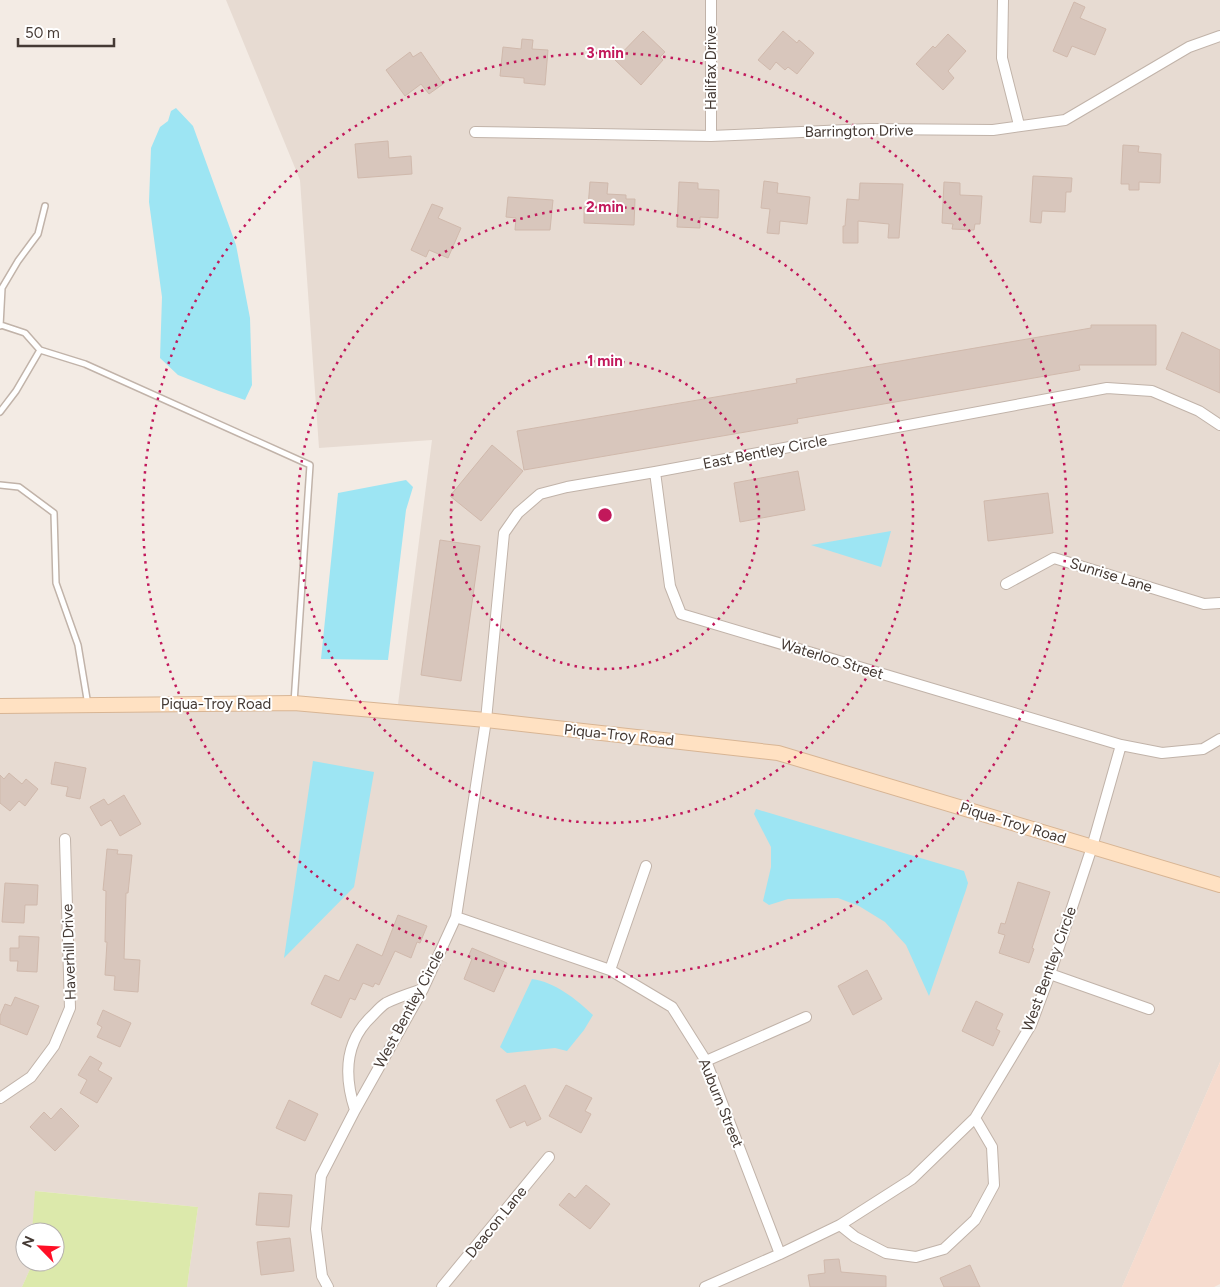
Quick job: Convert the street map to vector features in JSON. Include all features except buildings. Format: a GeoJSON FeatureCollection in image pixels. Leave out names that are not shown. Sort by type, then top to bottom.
{"type":"FeatureCollection","features":[{"type":"Feature","properties":{"kind":"street","name":"Halifax Drive"},"geometry":{"type":"LineString","coordinates":[[711,0],[711,136]]}},
{"type":"Feature","properties":{"kind":"street"},"geometry":{"type":"LineString","coordinates":[[1003,0],[1002,58],[1019,125]]}},
{"type":"Feature","properties":{"kind":"street","name":"Barrington Drive"},"geometry":{"type":"LineString","coordinates":[[475,132],[711,136],[869,129],[993,130],[1066,120],[1189,47],[1220,36]]}},
{"type":"Feature","properties":{"kind":"street","name":"East Bentley Circle"},"geometry":{"type":"LineString","coordinates":[[486,720],[504,533],[518,513],[540,494],[567,487],[1107,388],[1152,391],[1199,411],[1220,425]]}},
{"type":"Feature","properties":{"kind":"street","name":"Waterloo Street"},"geometry":{"type":"LineString","coordinates":[[655,472],[670,586],[681,614],[1121,746]]}},
{"type":"Feature","properties":{"kind":"street","name":"Sunrise Lane"},"geometry":{"type":"LineString","coordinates":[[1006,584],[1054,558],[1204,604],[1220,603]]}},
{"type":"Feature","properties":{"kind":"street","name":"Piqua-Troy Road"},"geometry":{"type":"LineString","coordinates":[[0,706],[294,703],[486,720],[778,753],[1220,885]]}},
{"type":"Feature","properties":{"kind":"street","name":"West Bentley Circle"},"geometry":{"type":"LineString","coordinates":[[328,1287],[322,1276],[316,1229],[321,1176],[355,1110],[423,989],[456,917],[486,720]]}},
{"type":"Feature","properties":{"kind":"street"},"geometry":{"type":"LineString","coordinates":[[1092,847],[1121,746],[1162,753],[1203,749],[1220,739]]}},
{"type":"Feature","properties":{"kind":"street","name":"Haverhill Drive"},"geometry":{"type":"LineString","coordinates":[[0,1098],[31,1077],[54,1046],[70,1008],[65,839]]}},
{"type":"Feature","properties":{"kind":"street","name":"West Bentley Circle"},"geometry":{"type":"LineString","coordinates":[[705,1287],[840,1225],[912,1179],[975,1118],[1031,1025],[1092,847]]}},
{"type":"Feature","properties":{"kind":"street"},"geometry":{"type":"LineString","coordinates":[[610,970],[646,866]]}},
{"type":"Feature","properties":{"kind":"street","name":"Auburn Street"},"geometry":{"type":"LineString","coordinates":[[456,917],[610,970],[672,1008],[706,1061],[780,1254]]}},
{"type":"Feature","properties":{"kind":"street"},"geometry":{"type":"LineString","coordinates":[[1050,974],[1149,1009]]}},
{"type":"Feature","properties":{"kind":"street"},"geometry":{"type":"LineString","coordinates":[[355,1110],[349,1091],[347,1067],[352,1045],[366,1021],[384,1004],[423,989]]}},
{"type":"Feature","properties":{"kind":"street"},"geometry":{"type":"LineString","coordinates":[[706,1061],[806,1017]]}},
{"type":"Feature","properties":{"kind":"street"},"geometry":{"type":"LineString","coordinates":[[840,1225],[855,1238],[886,1254],[916,1257],[944,1249],[975,1220],[994,1185],[992,1147],[975,1118]]}},
{"type":"Feature","properties":{"kind":"street","name":"Deacon Lane"},"geometry":{"type":"LineString","coordinates":[[442,1287],[550,1157]]}},
{"type":"Feature","properties":{"kind":"lane"},"geometry":{"type":"LineString","coordinates":[[45,206],[38,234],[18,261],[2,288],[0,326],[25,333],[40,350],[85,364],[310,464],[294,703]]}},
{"type":"Feature","properties":{"kind":"lane"},"geometry":{"type":"LineString","coordinates":[[0,412],[16,391],[40,350]]}},
{"type":"Feature","properties":{"kind":"lane"},"geometry":{"type":"LineString","coordinates":[[0,485],[19,487],[54,513],[56,583],[78,645],[88,705]]}},
{"type":"Feature","properties":{"kind":"shaded area"},"geometry":{"type":"Polygon","coordinates":[[[226,0],[1220,0],[1220,1062],[1122,1287],[187,1287],[198,1207],[36,1191],[33,1222],[15,1222],[15,1272],[29,1272],[22,1287],[0,1287],[0,706],[294,703],[397,712],[432,440],[319,448],[300,180],[226,0]]]}},
{"type":"Feature","properties":{"kind":"shaded area"},"geometry":{"type":"Polygon","coordinates":[[[1220,1062],[1220,1284],[1214,1287],[1122,1287],[1220,1062]]]}},
{"type":"Feature","properties":{"kind":"green space"},"geometry":{"type":"Polygon","coordinates":[[[35,1191],[198,1207],[187,1287],[22,1287],[29,1272],[65,1272],[65,1222],[33,1222],[35,1191]]]}},
{"type":"Feature","properties":{"kind":"water"},"geometry":{"type":"Polygon","coordinates":[[[176,108],[193,126],[236,245],[250,318],[252,385],[245,400],[178,375],[160,358],[162,297],[149,202],[151,148],[160,127],[168,121],[171,111],[176,108]]]}},
{"type":"Feature","properties":{"kind":"water"},"geometry":{"type":"Polygon","coordinates":[[[406,480],[413,487],[406,510],[388,660],[321,659],[338,493],[406,480]]]}},
{"type":"Feature","properties":{"kind":"water"},"geometry":{"type":"Polygon","coordinates":[[[891,531],[881,567],[811,545],[891,531]]]}},
{"type":"Feature","properties":{"kind":"water"},"geometry":{"type":"Polygon","coordinates":[[[313,761],[374,772],[354,887],[284,958],[313,761]]]}},
{"type":"Feature","properties":{"kind":"water"},"geometry":{"type":"Polygon","coordinates":[[[756,809],[964,871],[968,883],[929,996],[906,945],[885,922],[859,906],[838,898],[788,899],[769,905],[763,901],[771,867],[771,847],[754,814],[756,809]]]}},
{"type":"Feature","properties":{"kind":"water"},"geometry":{"type":"Polygon","coordinates":[[[532,979],[557,987],[593,1015],[567,1051],[555,1048],[507,1053],[500,1047],[532,979]]]}}]}
